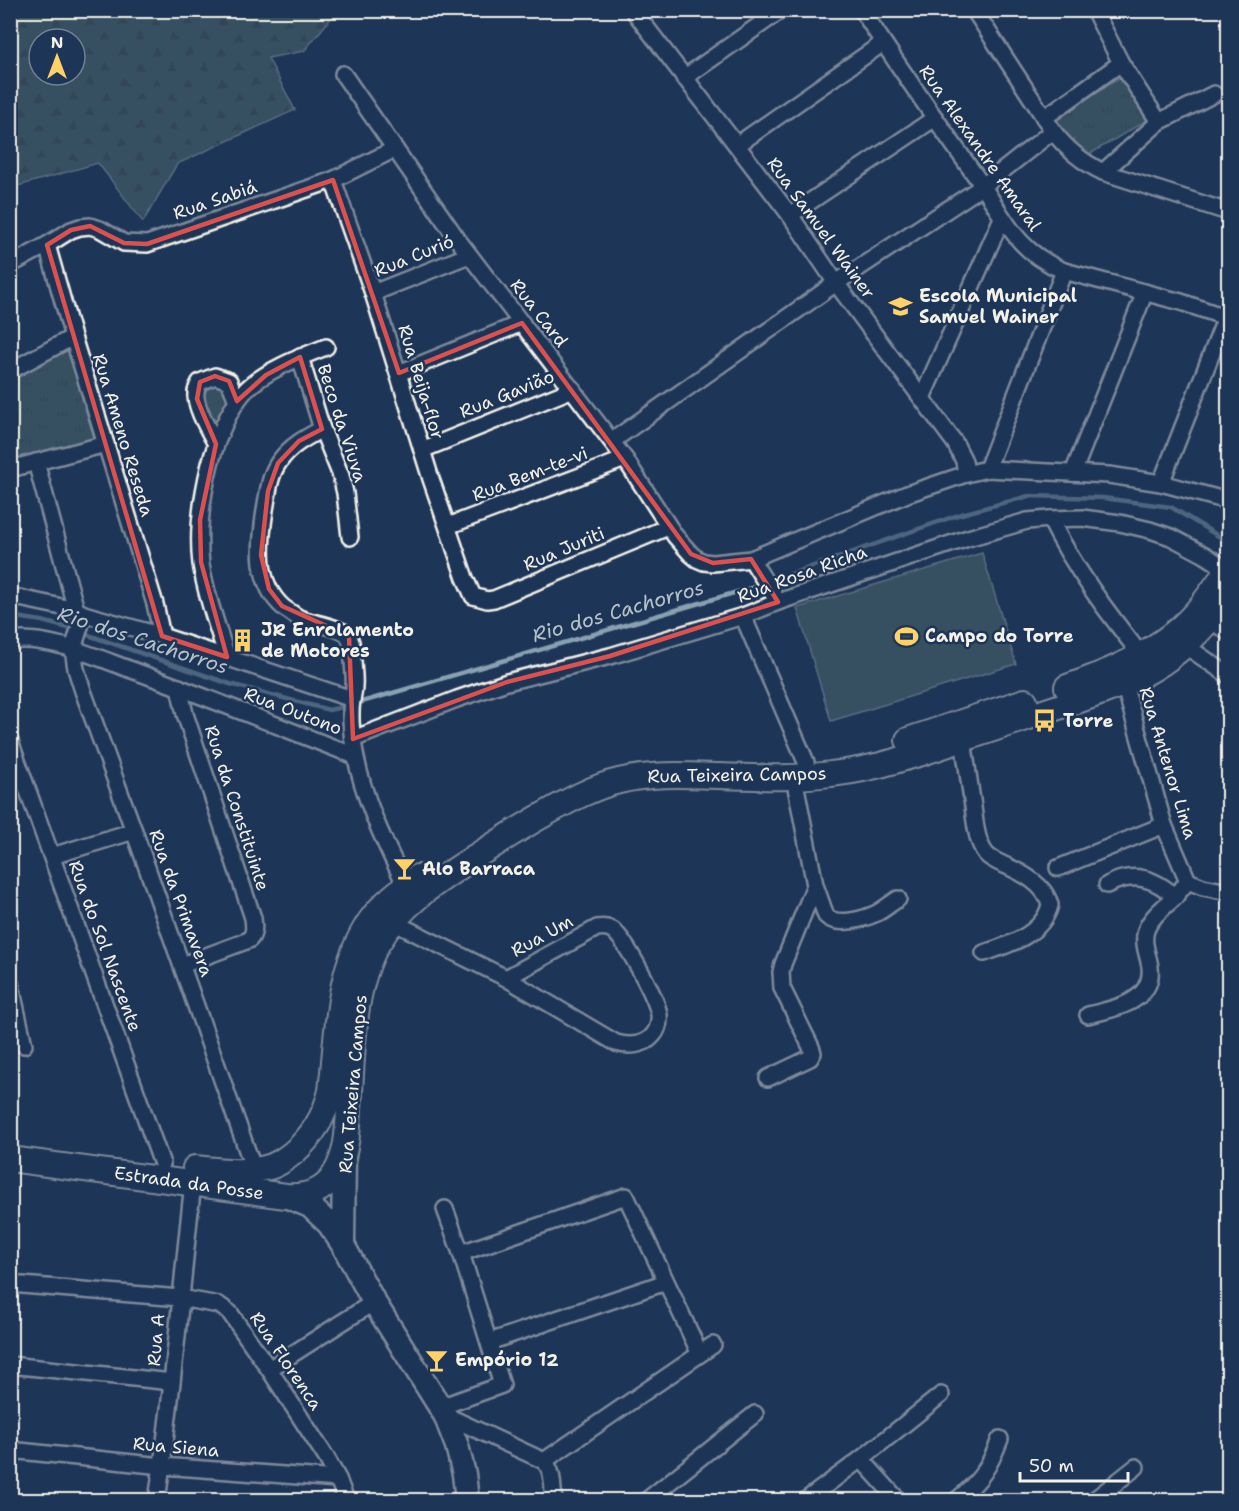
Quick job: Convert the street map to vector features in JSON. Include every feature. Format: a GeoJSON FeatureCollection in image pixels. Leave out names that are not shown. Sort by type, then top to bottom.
{"type":"FeatureCollection","features":[{"type":"Feature","properties":{"kind":"main road","name":"Rua Teixeira Campos"},"geometry":{"type":"LineString","coordinates":[[344,1150],[357,1005],[369,961],[379,941],[393,922],[419,896],[449,874],[544,814],[588,791],[616,781],[664,774],[800,770],[864,754],[1082,682],[1141,655],[1175,632],[1200,607],[1228,570]]}},
{"type":"Feature","properties":{"kind":"main road","name":"Rua Teixeira Campos"},"geometry":{"type":"LineString","coordinates":[[279,1163],[315,1130],[328,1105],[344,980],[351,958],[370,920],[386,903],[430,866],[510,816],[581,778],[621,764],[695,759],[832,774],[881,766],[1124,684],[1219,626],[1228,597]]}},
{"type":"Feature","properties":{"kind":"main road"},"geometry":{"type":"LineString","coordinates":[[315,1130],[336,1139],[344,1150]]}},
{"type":"Feature","properties":{"kind":"main road","name":"Estrada da Posse"},"geometry":{"type":"LineString","coordinates":[[10,1145],[219,1171],[254,1170],[279,1163]]}},
{"type":"Feature","properties":{"kind":"main road","name":"Estrada da Posse"},"geometry":{"type":"LineString","coordinates":[[10,1159],[297,1197],[320,1190],[328,1183],[334,1176],[344,1150]]}},
{"type":"Feature","properties":{"kind":"main road"},"geometry":{"type":"LineString","coordinates":[[279,1163],[278,1180],[286,1196]]}},
{"type":"Feature","properties":{"kind":"street"},"geometry":{"type":"LineString","coordinates":[[684,78],[781,10]]}},
{"type":"Feature","properties":{"kind":"street","name":"Rua Alexandre Amaral"},"geometry":{"type":"LineString","coordinates":[[862,10],[934,118],[983,186],[1002,218],[1033,254],[1064,271],[1181,302],[1227,317]]}},
{"type":"Feature","properties":{"kind":"street"},"geometry":{"type":"LineString","coordinates":[[975,10],[1053,131],[1078,158],[1103,172],[1228,212]]}},
{"type":"Feature","properties":{"kind":"street"},"geometry":{"type":"LineString","coordinates":[[1094,10],[1121,63],[1160,122]]}},
{"type":"Feature","properties":{"kind":"street","name":"Rua Samuel Wainer"},"geometry":{"type":"LineString","coordinates":[[633,11],[790,215],[836,283],[955,443],[964,461],[966,474]]}},
{"type":"Feature","properties":{"kind":"street"},"geometry":{"type":"LineString","coordinates":[[737,146],[883,43]]}},
{"type":"Feature","properties":{"kind":"street"},"geometry":{"type":"LineString","coordinates":[[1044,118],[1121,63]]}},
{"type":"Feature","properties":{"kind":"street","name":"Rua Card"},"geometry":{"type":"LineString","coordinates":[[343,74],[469,255],[625,459],[668,527],[691,554],[704,562],[713,563]]}},
{"type":"Feature","properties":{"kind":"street"},"geometry":{"type":"LineString","coordinates":[[1103,172],[1160,122],[1214,94]]}},
{"type":"Feature","properties":{"kind":"street"},"geometry":{"type":"LineString","coordinates":[[790,215],[934,118]]}},
{"type":"Feature","properties":{"kind":"street"},"geometry":{"type":"LineString","coordinates":[[612,441],[836,283],[983,186],[1053,131]]}},
{"type":"Feature","properties":{"kind":"street","name":"Rua Sabiá"},"geometry":{"type":"LineString","coordinates":[[48,245],[71,230],[90,226],[124,243],[147,244],[333,180],[395,149]]}},
{"type":"Feature","properties":{"kind":"street","name":"Rua Beija-flor"},"geometry":{"type":"LineString","coordinates":[[333,180],[373,293],[422,450],[473,596]]}},
{"type":"Feature","properties":{"kind":"street"},"geometry":{"type":"LineString","coordinates":[[922,398],[1002,218]]}},
{"type":"Feature","properties":{"kind":"street"},"geometry":{"type":"LineString","coordinates":[[10,265],[48,245]]}},
{"type":"Feature","properties":{"kind":"street","name":"Rua Ameno Reseda"},"geometry":{"type":"LineString","coordinates":[[48,245],[73,337],[155,604],[162,636]]}},
{"type":"Feature","properties":{"kind":"street","name":"Rua Curió"},"geometry":{"type":"LineString","coordinates":[[373,293],[469,255]]}},
{"type":"Feature","properties":{"kind":"street"},"geometry":{"type":"LineString","coordinates":[[987,469],[1064,271]]}},
{"type":"Feature","properties":{"kind":"street"},"geometry":{"type":"LineString","coordinates":[[1073,473],[1145,292]]}},
{"type":"Feature","properties":{"kind":"street"},"geometry":{"type":"LineString","coordinates":[[1161,483],[1227,317]]}},
{"type":"Feature","properties":{"kind":"street"},"geometry":{"type":"LineString","coordinates":[[399,373],[522,323]]}},
{"type":"Feature","properties":{"kind":"street"},"geometry":{"type":"LineString","coordinates":[[10,371],[73,337]]}},
{"type":"Feature","properties":{"kind":"street"},"geometry":{"type":"LineString","coordinates":[[227,657],[206,589],[201,562],[200,520],[204,490],[216,444],[228,415],[244,392],[266,375],[300,357],[326,347]]}},
{"type":"Feature","properties":{"kind":"street","name":"Beco da Viuva"},"geometry":{"type":"LineString","coordinates":[[300,357],[322,429],[341,476],[350,537]]}},
{"type":"Feature","properties":{"kind":"street"},"geometry":{"type":"LineString","coordinates":[[216,444],[202,417],[196,399],[196,390],[200,382],[215,376],[229,381],[237,401]]}},
{"type":"Feature","properties":{"kind":"street","name":"Rua Gavião"},"geometry":{"type":"LineString","coordinates":[[422,450],[573,389]]}},
{"type":"Feature","properties":{"kind":"street"},"geometry":{"type":"LineString","coordinates":[[322,429],[299,441],[289,450],[278,463],[272,476],[263,524],[261,555],[263,573],[269,589],[282,606],[297,617],[339,629],[349,636],[352,645],[354,686],[351,721],[356,756],[377,825],[406,886]]}},
{"type":"Feature","properties":{"kind":"street"},"geometry":{"type":"LineString","coordinates":[[10,469],[106,444]]}},
{"type":"Feature","properties":{"kind":"street","name":"Rua Bem-te-vi"},"geometry":{"type":"LineString","coordinates":[[448,526],[625,459]]}},
{"type":"Feature","properties":{"kind":"street"},"geometry":{"type":"LineString","coordinates":[[36,462],[80,616],[74,645]]}},
{"type":"Feature","properties":{"kind":"street","name":"Rua Rosa Richa"},"geometry":{"type":"LineString","coordinates":[[713,563],[753,563],[907,494],[987,469],[1109,474],[1161,483],[1228,501]]}},
{"type":"Feature","properties":{"kind":"street","name":"Rua Rosa Richa"},"geometry":{"type":"LineString","coordinates":[[353,739],[507,682],[610,656],[743,616],[774,596],[1027,521],[1082,518],[1150,530],[1171,537],[1228,570]]}},
{"type":"Feature","properties":{"kind":"street"},"geometry":{"type":"LineString","coordinates":[[1050,519],[1076,567],[1141,655]]}},
{"type":"Feature","properties":{"kind":"street","name":"Rua Juriti"},"geometry":{"type":"LineString","coordinates":[[473,596],[487,600],[494,599],[668,527]]}},
{"type":"Feature","properties":{"kind":"street"},"geometry":{"type":"LineString","coordinates":[[753,563],[774,596]]}},
{"type":"Feature","properties":{"kind":"street"},"geometry":{"type":"LineString","coordinates":[[10,596],[162,636],[352,701]]}},
{"type":"Feature","properties":{"kind":"street"},"geometry":{"type":"LineString","coordinates":[[743,616],[800,770],[815,885],[826,916],[828,919],[844,922],[879,912],[898,898]]}},
{"type":"Feature","properties":{"kind":"street","name":"Rua Outono"},"geometry":{"type":"LineString","coordinates":[[10,640],[74,645],[356,756]]}},
{"type":"Feature","properties":{"kind":"street","name":"Rua da Primavera"},"geometry":{"type":"LineString","coordinates":[[74,645],[76,669],[83,691],[254,1170]]}},
{"type":"Feature","properties":{"kind":"street"},"geometry":{"type":"LineString","coordinates":[[1186,646],[1228,675]]}},
{"type":"Feature","properties":{"kind":"street","name":"Rua Antenor Lima"},"geometry":{"type":"LineString","coordinates":[[1124,684],[1164,825],[1188,881]]}},
{"type":"Feature","properties":{"kind":"street","name":"Rua da Constituinte"},"geometry":{"type":"LineString","coordinates":[[180,687],[185,714],[253,918],[253,936],[249,940],[182,965]]}},
{"type":"Feature","properties":{"kind":"street"},"geometry":{"type":"LineString","coordinates":[[963,740],[979,840],[983,848],[988,856],[1030,878],[1045,892],[1050,905],[1041,923],[1030,933],[984,953]]}},
{"type":"Feature","properties":{"kind":"street","name":"Rua do Sol Nascente"},"geometry":{"type":"LineString","coordinates":[[10,741],[162,1164]]}},
{"type":"Feature","properties":{"kind":"street"},"geometry":{"type":"LineString","coordinates":[[1058,868],[1164,825]]}},
{"type":"Feature","properties":{"kind":"street"},"geometry":{"type":"LineString","coordinates":[[52,856],[134,831]]}},
{"type":"Feature","properties":{"kind":"street"},"geometry":{"type":"LineString","coordinates":[[1107,885],[1127,878],[1141,878],[1164,887],[1175,897]]}},
{"type":"Feature","properties":{"kind":"street"},"geometry":{"type":"LineString","coordinates":[[1088,1016],[1133,1001],[1147,988],[1150,967],[1145,935],[1148,926],[1188,881],[1203,887],[1228,892]]}},
{"type":"Feature","properties":{"kind":"street"},"geometry":{"type":"LineString","coordinates":[[768,1078],[810,1058],[813,1053],[782,988],[781,972],[815,885]]}},
{"type":"Feature","properties":{"kind":"street"},"geometry":{"type":"LineString","coordinates":[[393,922],[506,978]]}},
{"type":"Feature","properties":{"kind":"street","name":"Rua Um"},"geometry":{"type":"LineString","coordinates":[[604,927],[615,932],[631,955],[657,1003],[658,1026],[653,1036],[646,1041],[635,1045],[616,1043],[506,978],[597,928],[604,927]]}},
{"type":"Feature","properties":{"kind":"street"},"geometry":{"type":"LineString","coordinates":[[10,982],[24,1045]]}},
{"type":"Feature","properties":{"kind":"street","name":"Rua Teixeira Campos"},"geometry":{"type":"LineString","coordinates":[[343,1245],[344,1150]]}},
{"type":"Feature","properties":{"kind":"street","name":"Rua A"},"geometry":{"type":"LineString","coordinates":[[157,1500],[193,1183]]}},
{"type":"Feature","properties":{"kind":"street","name":"Rua Teixeira Campos"},"geometry":{"type":"LineString","coordinates":[[286,1196],[310,1206],[329,1224],[374,1302],[442,1411],[457,1446],[467,1500]]}},
{"type":"Feature","properties":{"kind":"street"},"geometry":{"type":"LineString","coordinates":[[461,1253],[626,1196],[666,1282],[707,1349],[544,1461]]}},
{"type":"Feature","properties":{"kind":"street"},"geometry":{"type":"LineString","coordinates":[[442,1411],[502,1385],[445,1209]]}},
{"type":"Feature","properties":{"kind":"street"},"geometry":{"type":"LineString","coordinates":[[489,1342],[666,1282]]}},
{"type":"Feature","properties":{"kind":"street","name":"Rua Florenca"},"geometry":{"type":"LineString","coordinates":[[10,1284],[180,1298],[219,1305],[230,1313],[269,1369],[326,1457],[346,1500]]}},
{"type":"Feature","properties":{"kind":"street"},"geometry":{"type":"LineString","coordinates":[[269,1369],[374,1302]]}},
{"type":"Feature","properties":{"kind":"street"},"geometry":{"type":"LineString","coordinates":[[10,1365],[172,1382]]}},
{"type":"Feature","properties":{"kind":"street"},"geometry":{"type":"LineString","coordinates":[[806,1500],[941,1395]]}},
{"type":"Feature","properties":{"kind":"street"},"geometry":{"type":"LineString","coordinates":[[442,1411],[544,1461],[551,1471],[554,1500]]}},
{"type":"Feature","properties":{"kind":"street"},"geometry":{"type":"LineString","coordinates":[[647,1500],[755,1414]]}},
{"type":"Feature","properties":{"kind":"street"},"geometry":{"type":"LineString","coordinates":[[957,1500],[982,1477],[993,1459],[1000,1439]]}},
{"type":"Feature","properties":{"kind":"street","name":"Rua Siena"},"geometry":{"type":"LineString","coordinates":[[10,1450],[162,1466],[338,1479]]}},
{"type":"Feature","properties":{"kind":"street"},"geometry":{"type":"LineString","coordinates":[[861,1459],[898,1500]]}},
{"type":"Feature","properties":{"kind":"street"},"geometry":{"type":"LineString","coordinates":[[1094,1500],[1136,1467]]}},
{"type":"Feature","properties":{"kind":"highlighted area"},"geometry":{"type":"Polygon","coordinates":[[[333,180],[399,373],[522,323],[691,554],[713,563],[751,559],[778,602],[610,656],[507,682],[353,739],[349,636],[282,606],[269,589],[261,555],[268,491],[278,463],[299,441],[322,429],[300,357],[266,375],[237,401],[229,381],[215,376],[200,382],[197,399],[216,444],[200,520],[201,562],[227,657],[162,636],[47,245],[71,230],[90,226],[124,243],[147,244],[333,180]]]}},
{"type":"Feature","properties":{"kind":"green space"},"geometry":{"type":"Polygon","coordinates":[[[11,10],[337,10],[304,51],[268,58],[295,110],[177,164],[143,222],[98,163],[11,188],[11,10]]]}},
{"type":"Feature","properties":{"kind":"green space"},"geometry":{"type":"Polygon","coordinates":[[[1121,77],[1147,120],[1085,157],[1055,119],[1121,77]]]}},
{"type":"Feature","properties":{"kind":"green space"},"geometry":{"type":"Polygon","coordinates":[[[71,342],[101,442],[11,468],[10,377],[71,342]]]}},
{"type":"Feature","properties":{"kind":"green space"},"geometry":{"type":"Polygon","coordinates":[[[216,379],[225,386],[231,401],[217,420],[213,418],[209,407],[204,403],[201,387],[216,379]]]}},
{"type":"Feature","properties":{"kind":"green space","name":"Campo do Torre"},"geometry":{"type":"Polygon","coordinates":[[[982,553],[1016,664],[831,721],[797,608],[982,553]]]}},
{"type":"Feature","properties":{"kind":"waterway","name":"Rio dos Cachorros"},"geometry":{"type":"LineString","coordinates":[[355,704],[751,588],[958,515],[1029,496],[1103,498],[1171,507],[1228,542]]}},
{"type":"Feature","properties":{"kind":"waterway","name":"Rio dos Cachorros"},"geometry":{"type":"LineString","coordinates":[[10,616],[68,628],[230,684],[329,710],[347,706]]}},
{"type":"Feature","properties":{"kind":"place","name":"Escola Municipal Samuel Wainer"},"geometry":{"type":"Point","coordinates":[901,306]}},
{"type":"Feature","properties":{"kind":"place","name":"Campo do Torre"},"geometry":{"type":"Point","coordinates":[907,636]}},
{"type":"Feature","properties":{"kind":"place","name":"JR Enrolamento de Motores"},"geometry":{"type":"Point","coordinates":[243,640]}},
{"type":"Feature","properties":{"kind":"place","name":"Torre"},"geometry":{"type":"Point","coordinates":[1045,721]}},
{"type":"Feature","properties":{"kind":"place","name":"Alo Barraca"},"geometry":{"type":"Point","coordinates":[404,869]}},
{"type":"Feature","properties":{"kind":"place","name":"Empório 12"},"geometry":{"type":"Point","coordinates":[437,1360]}}]}
